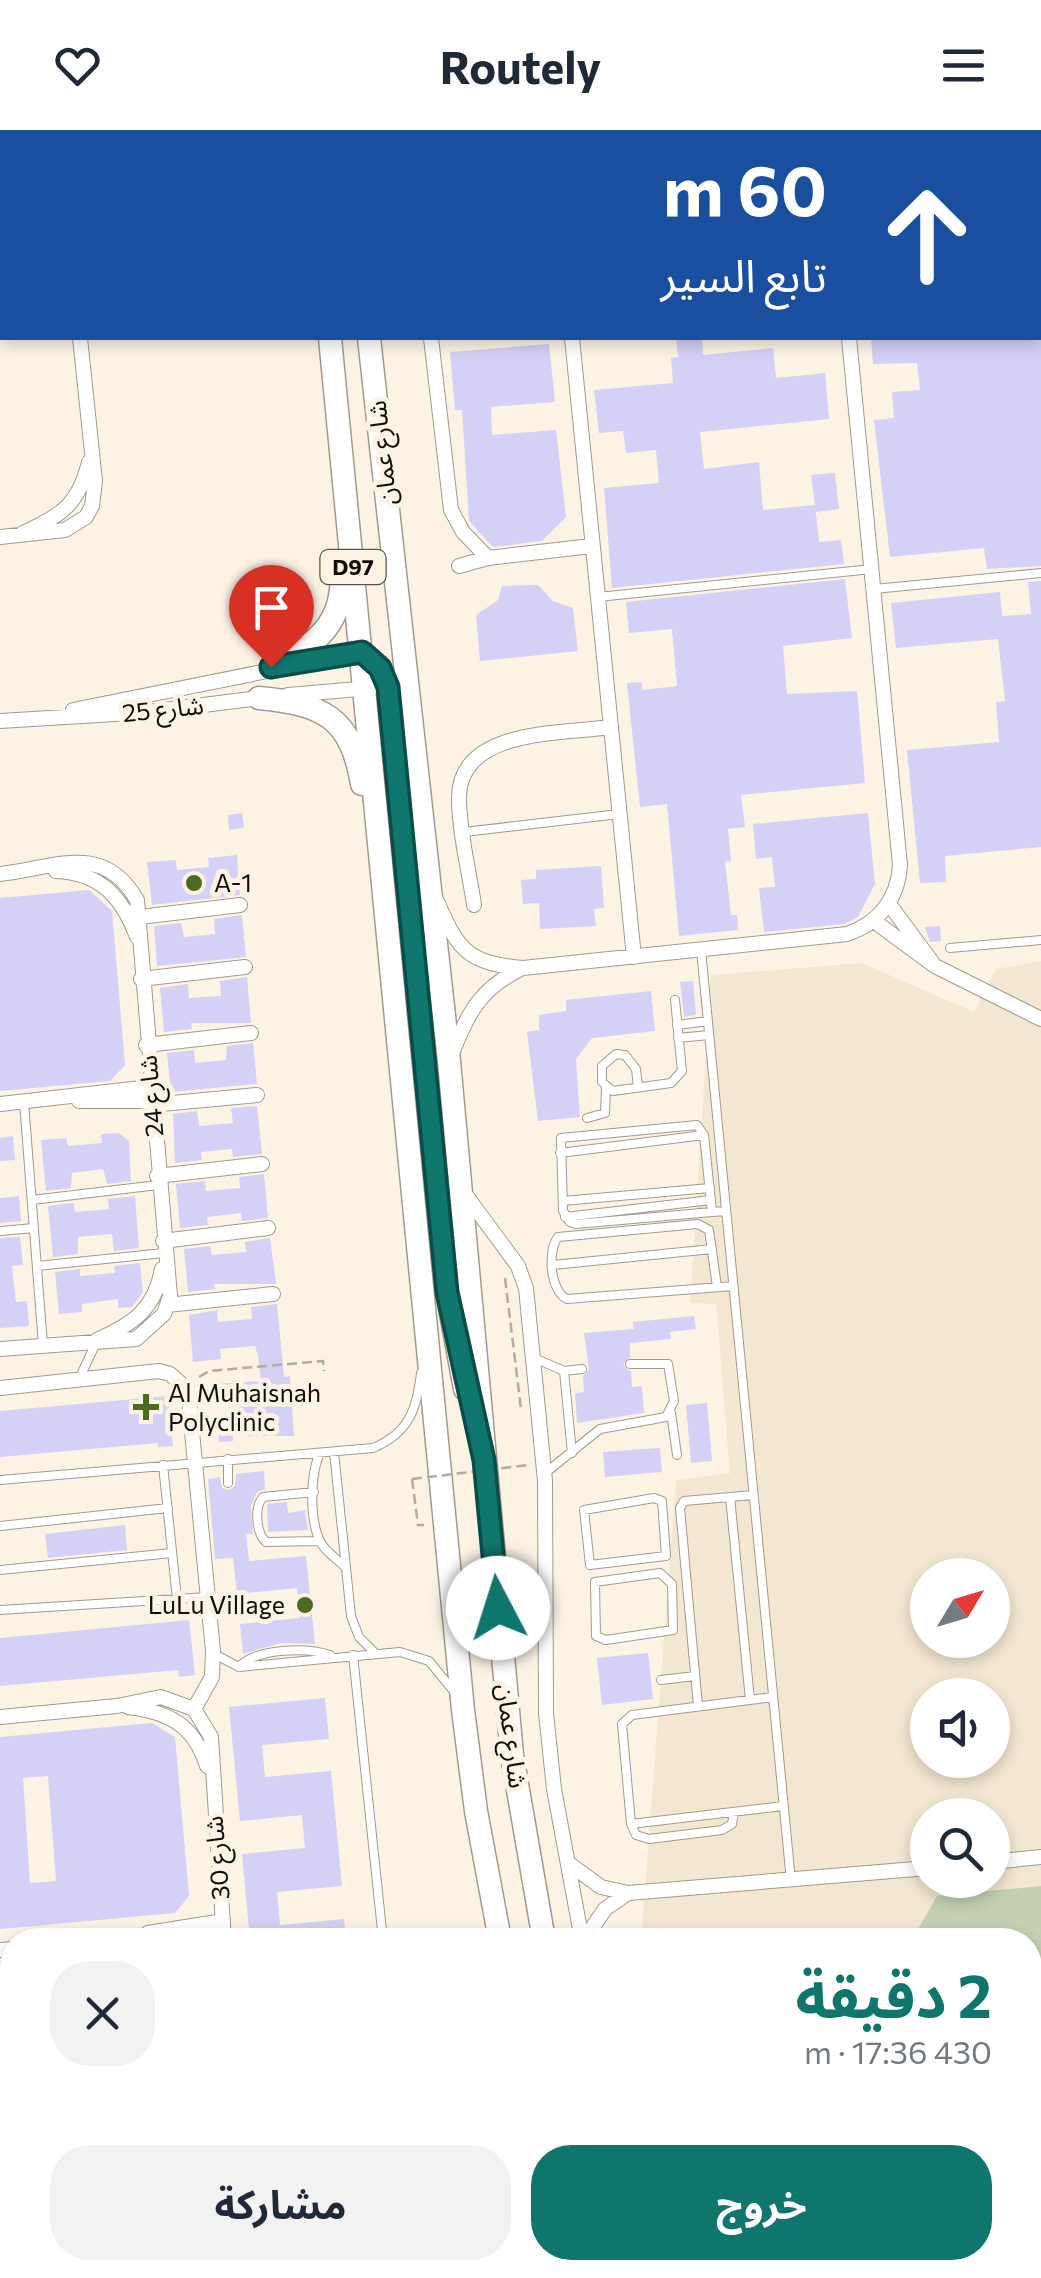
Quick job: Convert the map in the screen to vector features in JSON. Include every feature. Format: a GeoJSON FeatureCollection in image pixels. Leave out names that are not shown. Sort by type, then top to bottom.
{"type":"FeatureCollection","features":[{"type":"Feature","properties":{"kind":"main road","name":"شارع عمان"},"geometry":{"type":"LineString","coordinates":[[330,340],[362,652]]}},
{"type":"Feature","properties":{"kind":"main road","name":"شارع عمان"},"geometry":{"type":"LineString","coordinates":[[369,340],[387,687],[385,879],[464,1710],[476,1811],[498,1928]]}},
{"type":"Feature","properties":{"kind":"main road"},"geometry":{"type":"LineString","coordinates":[[271,667],[312,645],[335,617],[342,591],[336,514],[343,482]]}},
{"type":"Feature","properties":{"kind":"main road"},"geometry":{"type":"LineString","coordinates":[[362,652],[380,668],[387,687],[447,1292],[484,1460]]}},
{"type":"Feature","properties":{"kind":"main road","name":"شارع عمان"},"geometry":{"type":"LineString","coordinates":[[387,687],[426,878],[448,1062],[512,1755],[542,1928]]}},
{"type":"Feature","properties":{"kind":"main road"},"geometry":{"type":"LineString","coordinates":[[259,698],[312,706],[346,733],[357,756],[371,840],[385,879]]}},
{"type":"Feature","properties":{"kind":"street"},"geometry":{"type":"LineString","coordinates":[[0,536],[18,535],[67,510],[81,492],[91,454],[80,340]]}},
{"type":"Feature","properties":{"kind":"street"},"geometry":{"type":"LineString","coordinates":[[431,340],[451,510],[463,532],[488,558]]}},
{"type":"Feature","properties":{"kind":"street"},"geometry":{"type":"LineString","coordinates":[[572,340],[634,957]]}},
{"type":"Feature","properties":{"kind":"street"},"geometry":{"type":"LineString","coordinates":[[426,878],[452,935],[467,953],[488,964],[523,968],[838,936],[874,920],[889,904],[900,866],[849,340]]}},
{"type":"Feature","properties":{"kind":"street"},"geometry":{"type":"LineString","coordinates":[[459,566],[488,558],[591,546]]}},
{"type":"Feature","properties":{"kind":"street","name":"شارع 25"},"geometry":{"type":"LineString","coordinates":[[38,718],[271,667],[362,652]]}},
{"type":"Feature","properties":{"kind":"street","name":"شارع 25"},"geometry":{"type":"LineString","coordinates":[[0,721],[148,712],[387,687]]}},
{"type":"Feature","properties":{"kind":"street"},"geometry":{"type":"LineString","coordinates":[[474,904],[460,786],[480,754],[502,742],[611,727]]}},
{"type":"Feature","properties":{"kind":"street","name":"شارع 24"},"geometry":{"type":"LineString","coordinates":[[0,874],[90,862],[110,868],[126,882],[140,916],[138,940],[146,1045],[169,1276],[167,1305]]}},
{"type":"Feature","properties":{"kind":"street","name":"شارع 24"},"geometry":{"type":"LineString","coordinates":[[40,870],[70,872],[100,882],[122,904],[138,940]]}},
{"type":"Feature","properties":{"kind":"street"},"geometry":{"type":"LineString","coordinates":[[889,904],[936,966]]}},
{"type":"Feature","properties":{"kind":"street"},"geometry":{"type":"LineString","coordinates":[[140,916],[240,905]]}},
{"type":"Feature","properties":{"kind":"street"},"geometry":{"type":"LineString","coordinates":[[874,920],[936,966],[1041,1019]]}},
{"type":"Feature","properties":{"kind":"street"},"geometry":{"type":"LineString","coordinates":[[141,979],[246,967]]}},
{"type":"Feature","properties":{"kind":"street"},"geometry":{"type":"LineString","coordinates":[[448,1062],[476,1000],[492,984],[523,968]]}},
{"type":"Feature","properties":{"kind":"street"},"geometry":{"type":"LineString","coordinates":[[146,1045],[251,1033]]}},
{"type":"Feature","properties":{"kind":"street"},"geometry":{"type":"LineString","coordinates":[[0,1104],[256,1095]]}},
{"type":"Feature","properties":{"kind":"street"},"geometry":{"type":"LineString","coordinates":[[158,1181],[262,1164]]}},
{"type":"Feature","properties":{"kind":"street"},"geometry":{"type":"LineString","coordinates":[[459,1187],[523,1276],[544,1474],[546,1713],[581,1928]]}},
{"type":"Feature","properties":{"kind":"street"},"geometry":{"type":"LineString","coordinates":[[96,1341],[142,1315],[159,1287],[164,1247],[268,1228]]}},
{"type":"Feature","properties":{"kind":"street"},"geometry":{"type":"LineString","coordinates":[[0,1349],[136,1340],[152,1329],[167,1305],[274,1294]]}},
{"type":"Feature","properties":{"kind":"street"},"geometry":{"type":"LineString","coordinates":[[0,1388],[159,1371],[180,1380],[188,1390],[197,1461],[213,1652],[207,1690],[194,1709],[161,1697],[117,1706],[0,1717]]}},
{"type":"Feature","properties":{"kind":"street","name":"شارع 30"},"geometry":{"type":"LineString","coordinates":[[117,1706],[161,1712],[186,1726],[202,1750],[210,1776]]}},
{"type":"Feature","properties":{"kind":"street","name":"شارع 30"},"geometry":{"type":"LineString","coordinates":[[194,1709],[211,1738],[210,1776],[223,1928]]}},
{"type":"Feature","properties":{"kind":"street"},"geometry":{"type":"LineString","coordinates":[[1010,1860],[1041,1857]]}},
{"type":"Feature","properties":{"kind":"street"},"geometry":{"type":"LineString","coordinates":[[567,1862],[588,1880],[628,1894],[910,1870]]}},
{"type":"Feature","properties":{"kind":"street"},"geometry":{"type":"LineString","coordinates":[[592,1928],[605,1910],[628,1894]]}},
{"type":"Feature","properties":{"kind":"lane"},"geometry":{"type":"LineString","coordinates":[[598,597],[872,569]]}},
{"type":"Feature","properties":{"kind":"lane"},"geometry":{"type":"LineString","coordinates":[[874,589],[1041,573]]}},
{"type":"Feature","properties":{"kind":"lane"},"geometry":{"type":"LineString","coordinates":[[464,832],[620,814]]}},
{"type":"Feature","properties":{"kind":"lane"},"geometry":{"type":"LineString","coordinates":[[950,948],[1041,940]]}},
{"type":"Feature","properties":{"kind":"lane"},"geometry":{"type":"LineString","coordinates":[[701,950],[791,1881]]}},
{"type":"Feature","properties":{"kind":"lane"},"geometry":{"type":"LineString","coordinates":[[606,1088],[671,1083],[680,1076],[674,1000]]}},
{"type":"Feature","properties":{"kind":"lane"},"geometry":{"type":"LineString","coordinates":[[677,1025],[708,1020]]}},
{"type":"Feature","properties":{"kind":"lane"},"geometry":{"type":"LineString","coordinates":[[678,1038],[709,1035]]}},
{"type":"Feature","properties":{"kind":"lane"},"geometry":{"type":"LineString","coordinates":[[587,1118],[605,1113],[602,1066],[616,1054],[632,1061],[638,1088]]}},
{"type":"Feature","properties":{"kind":"lane"},"geometry":{"type":"LineString","coordinates":[[24,1102],[43,1345]]}},
{"type":"Feature","properties":{"kind":"lane"},"geometry":{"type":"LineString","coordinates":[[565,1218],[559,1143],[565,1135],[691,1124],[704,1135],[712,1212]]}},
{"type":"Feature","properties":{"kind":"lane"},"geometry":{"type":"LineString","coordinates":[[560,1154],[704,1135]]}},
{"type":"Feature","properties":{"kind":"lane"},"geometry":{"type":"LineString","coordinates":[[32,1200],[158,1181]]}},
{"type":"Feature","properties":{"kind":"lane"},"geometry":{"type":"LineString","coordinates":[[562,1201],[710,1188]]}},
{"type":"Feature","properties":{"kind":"lane"},"geometry":{"type":"LineString","coordinates":[[565,1218],[711,1200]]}},
{"type":"Feature","properties":{"kind":"lane"},"geometry":{"type":"LineString","coordinates":[[565,1218],[576,1224],[726,1211]]}},
{"type":"Feature","properties":{"kind":"lane"},"geometry":{"type":"LineString","coordinates":[[717,1287],[709,1230],[698,1224],[558,1237],[552,1245],[556,1292],[567,1299],[733,1286]]}},
{"type":"Feature","properties":{"kind":"lane"},"geometry":{"type":"LineString","coordinates":[[0,1232],[34,1228]]}},
{"type":"Feature","properties":{"kind":"lane"},"geometry":{"type":"LineString","coordinates":[[37,1266],[164,1247]]}},
{"type":"Feature","properties":{"kind":"lane"},"geometry":{"type":"LineString","coordinates":[[553,1265],[712,1249]]}},
{"type":"Feature","properties":{"kind":"lane"},"geometry":{"type":"LineString","coordinates":[[0,1480],[334,1452],[389,1441],[412,1417],[427,1320]]}},
{"type":"Feature","properties":{"kind":"lane"},"geometry":{"type":"LineString","coordinates":[[79,1379],[96,1341]]}},
{"type":"Feature","properties":{"kind":"lane"},"geometry":{"type":"LineString","coordinates":[[532,1357],[564,1371],[582,1370]]}},
{"type":"Feature","properties":{"kind":"lane"},"geometry":{"type":"LineString","coordinates":[[630,1364],[668,1364],[676,1455]]}},
{"type":"Feature","properties":{"kind":"lane"},"geometry":{"type":"LineString","coordinates":[[564,1371],[572,1452]]}},
{"type":"Feature","properties":{"kind":"lane"},"geometry":{"type":"LineString","coordinates":[[544,1474],[600,1429],[661,1420],[670,1413]]}},
{"type":"Feature","properties":{"kind":"lane"},"geometry":{"type":"LineString","coordinates":[[334,1452],[354,1627],[375,1654]]}},
{"type":"Feature","properties":{"kind":"lane"},"geometry":{"type":"LineString","coordinates":[[320,1453],[313,1470],[320,1541],[346,1568]]}},
{"type":"Feature","properties":{"kind":"lane"},"geometry":{"type":"LineString","coordinates":[[228,1459],[228,1483]]}},
{"type":"Feature","properties":{"kind":"lane"},"geometry":{"type":"LineString","coordinates":[[163,1464],[177,1600]]}},
{"type":"Feature","properties":{"kind":"lane"},"geometry":{"type":"LineString","coordinates":[[314,1492],[263,1496],[257,1505],[260,1536],[266,1542],[320,1541]]}},
{"type":"Feature","properties":{"kind":"lane"},"geometry":{"type":"LineString","coordinates":[[698,1706],[680,1508],[684,1500],[754,1495]]}},
{"type":"Feature","properties":{"kind":"lane"},"geometry":{"type":"LineString","coordinates":[[730,1497],[750,1700]]}},
{"type":"Feature","properties":{"kind":"lane"},"geometry":{"type":"LineString","coordinates":[[654,1498],[662,1501],[668,1553],[660,1560],[646,1562],[590,1565],[584,1510],[654,1498]]}},
{"type":"Feature","properties":{"kind":"lane"},"geometry":{"type":"LineString","coordinates":[[0,1526],[168,1508]]}},
{"type":"Feature","properties":{"kind":"lane"},"geometry":{"type":"LineString","coordinates":[[0,1570],[172,1552]]}},
{"type":"Feature","properties":{"kind":"lane"},"geometry":{"type":"LineString","coordinates":[[646,1562],[647,1575]]}},
{"type":"Feature","properties":{"kind":"lane"},"geometry":{"type":"LineString","coordinates":[[670,1632],[675,1622],[671,1580],[665,1574],[595,1582],[596,1636],[602,1640],[691,1630]]}},
{"type":"Feature","properties":{"kind":"lane"},"geometry":{"type":"LineString","coordinates":[[0,1610],[208,1597]]}},
{"type":"Feature","properties":{"kind":"lane"},"geometry":{"type":"LineString","coordinates":[[213,1652],[239,1667],[400,1652],[429,1661],[441,1671],[464,1710]]}},
{"type":"Feature","properties":{"kind":"lane"},"geometry":{"type":"LineString","coordinates":[[353,1655],[382,1928]]}},
{"type":"Feature","properties":{"kind":"lane"},"geometry":{"type":"LineString","coordinates":[[661,1680],[696,1676]]}},
{"type":"Feature","properties":{"kind":"lane"},"geometry":{"type":"LineString","coordinates":[[734,1812],[728,1828],[642,1838],[631,1824],[624,1720],[773,1697]]}},
{"type":"Feature","properties":{"kind":"lane"},"geometry":{"type":"LineString","coordinates":[[631,1824],[784,1806]]}},
{"type":"Feature","properties":{"kind":"path"},"geometry":{"type":"LineString","coordinates":[[505,1279],[522,1413]]}},
{"type":"Feature","properties":{"kind":"path"},"geometry":{"type":"LineString","coordinates":[[188,1390],[210,1371],[322,1362],[324,1371]]}},
{"type":"Feature","properties":{"kind":"path"},"geometry":{"type":"LineString","coordinates":[[418,1526],[412,1479],[528,1465]]}},
{"type":"Feature","properties":{"kind":"shaded area"},"geometry":{"type":"Polygon","coordinates":[[[1041,961],[1041,1928],[642,1928],[676,1480],[730,1473],[716,1304],[690,1303],[711,975],[862,963],[974,1012],[996,969],[1041,961]]]}},
{"type":"Feature","properties":{"kind":"green space"},"geometry":{"type":"Polygon","coordinates":[[[1041,1886],[1041,1928],[919,1928],[936,1898],[1010,1898],[1010,1889],[1041,1886]]]}},
{"type":"Feature","properties":{"kind":"building"},"geometry":{"type":"Polygon","coordinates":[[[676,340],[702,340],[703,355],[773,348],[776,378],[825,373],[829,419],[700,432],[704,469],[759,462],[763,510],[815,505],[819,542],[841,540],[844,564],[612,588],[604,488],[659,483],[656,450],[626,453],[623,431],[599,433],[594,390],[673,383],[671,358],[678,357],[676,340]]]}},
{"type":"Feature","properties":{"kind":"building"},"geometry":{"type":"Polygon","coordinates":[[[871,340],[1041,340],[1041,566],[987,569],[984,548],[890,557],[874,420],[894,418],[892,392],[920,390],[917,363],[873,364],[871,340]]]}},
{"type":"Feature","properties":{"kind":"building"},"geometry":{"type":"Polygon","coordinates":[[[549,344],[555,402],[491,407],[492,435],[556,430],[566,517],[542,541],[493,547],[469,521],[462,410],[455,410],[450,352],[549,344]]]}},
{"type":"Feature","properties":{"kind":"building"},"geometry":{"type":"Polygon","coordinates":[[[835,473],[839,509],[816,512],[811,475],[835,473]]]}},
{"type":"Feature","properties":{"kind":"building"},"geometry":{"type":"Polygon","coordinates":[[[845,579],[852,638],[783,646],[787,694],[857,691],[865,783],[741,795],[745,827],[728,829],[731,861],[725,862],[731,915],[737,915],[738,930],[679,936],[667,804],[640,807],[627,683],[642,682],[642,690],[677,686],[672,629],[629,633],[626,602],[845,579]]]}},
{"type":"Feature","properties":{"kind":"building"},"geometry":{"type":"Polygon","coordinates":[[[1041,581],[1041,847],[945,856],[946,882],[920,883],[907,750],[999,742],[996,702],[1005,701],[998,639],[896,648],[891,603],[1000,592],[1002,616],[1031,614],[1028,582],[1041,581]]]}},
{"type":"Feature","properties":{"kind":"building"},"geometry":{"type":"Polygon","coordinates":[[[538,585],[553,601],[573,608],[578,651],[480,661],[476,615],[498,600],[502,586],[538,585]]]}},
{"type":"Feature","properties":{"kind":"building"},"geometry":{"type":"Polygon","coordinates":[[[242,813],[244,828],[229,830],[228,815],[242,813]]]}},
{"type":"Feature","properties":{"kind":"building"},"geometry":{"type":"Polygon","coordinates":[[[868,813],[875,884],[858,917],[844,924],[764,932],[759,888],[775,887],[772,857],[756,859],[753,824],[868,813]]]}},
{"type":"Feature","properties":{"kind":"building","name":"A-1"},"geometry":{"type":"Polygon","coordinates":[[[237,855],[240,895],[152,905],[147,862],[176,860],[177,870],[209,867],[208,858],[237,855]]]}},
{"type":"Feature","properties":{"kind":"building"},"geometry":{"type":"Polygon","coordinates":[[[601,866],[604,908],[594,909],[596,926],[540,929],[539,903],[523,904],[521,880],[536,879],[536,870],[601,866]]]}},
{"type":"Feature","properties":{"kind":"building"},"geometry":{"type":"Polygon","coordinates":[[[89,890],[112,911],[125,1065],[110,1081],[0,1091],[0,898],[89,890]]]}},
{"type":"Feature","properties":{"kind":"building"},"geometry":{"type":"Polygon","coordinates":[[[242,915],[246,957],[157,966],[154,926],[181,923],[184,937],[215,934],[214,919],[242,915]]]}},
{"type":"Feature","properties":{"kind":"building"},"geometry":{"type":"Polygon","coordinates":[[[940,926],[941,941],[930,942],[925,927],[940,926]]]}},
{"type":"Feature","properties":{"kind":"building"},"geometry":{"type":"Polygon","coordinates":[[[247,977],[251,1023],[191,1023],[192,1029],[164,1032],[160,988],[188,984],[189,998],[221,996],[220,981],[247,977]]]}},
{"type":"Feature","properties":{"kind":"building"},"geometry":{"type":"Polygon","coordinates":[[[693,981],[696,1015],[684,1017],[680,982],[693,981]]]}},
{"type":"Feature","properties":{"kind":"building"},"geometry":{"type":"Polygon","coordinates":[[[651,991],[655,1031],[592,1038],[576,1059],[580,1117],[538,1121],[527,1032],[539,1030],[539,1015],[566,1011],[566,1000],[651,991]]]}},
{"type":"Feature","properties":{"kind":"building"},"geometry":{"type":"Polygon","coordinates":[[[253,1043],[257,1084],[171,1092],[167,1053],[194,1050],[195,1063],[226,1060],[227,1046],[253,1043]]]}},
{"type":"Feature","properties":{"kind":"building"},"geometry":{"type":"Polygon","coordinates":[[[257,1106],[262,1154],[233,1157],[232,1149],[201,1152],[202,1160],[175,1163],[173,1114],[197,1111],[199,1126],[233,1123],[231,1108],[257,1106]]]}},
{"type":"Feature","properties":{"kind":"building"},"geometry":{"type":"Polygon","coordinates":[[[119,1133],[129,1141],[131,1181],[107,1184],[103,1169],[72,1173],[71,1188],[46,1191],[41,1140],[66,1138],[68,1146],[102,1143],[101,1134],[119,1133]]]}},
{"type":"Feature","properties":{"kind":"building"},"geometry":{"type":"Polygon","coordinates":[[[13,1136],[15,1160],[0,1161],[0,1138],[13,1136]]]}},
{"type":"Feature","properties":{"kind":"building"},"geometry":{"type":"Polygon","coordinates":[[[264,1174],[268,1218],[242,1221],[241,1213],[207,1217],[208,1225],[180,1228],[176,1184],[205,1181],[206,1191],[240,1188],[239,1177],[264,1174]]]}},
{"type":"Feature","properties":{"kind":"building"},"geometry":{"type":"Polygon","coordinates":[[[19,1196],[21,1221],[0,1223],[0,1198],[19,1196]]]}},
{"type":"Feature","properties":{"kind":"building"},"geometry":{"type":"Polygon","coordinates":[[[135,1196],[139,1248],[114,1251],[112,1234],[78,1237],[78,1254],[53,1257],[48,1206],[74,1203],[75,1212],[109,1209],[108,1199],[135,1196]]]}},
{"type":"Feature","properties":{"kind":"building"},"geometry":{"type":"Polygon","coordinates":[[[20,1237],[23,1265],[12,1266],[16,1302],[27,1301],[29,1326],[0,1328],[0,1238],[20,1237]]]}},
{"type":"Feature","properties":{"kind":"building"},"geometry":{"type":"Polygon","coordinates":[[[270,1238],[276,1284],[214,1284],[215,1289],[188,1292],[184,1249],[210,1246],[212,1255],[246,1252],[245,1242],[270,1238]]]}},
{"type":"Feature","properties":{"kind":"building"},"geometry":{"type":"Polygon","coordinates":[[[140,1263],[143,1292],[132,1307],[118,1308],[118,1299],[82,1304],[82,1312],[59,1314],[55,1272],[80,1269],[80,1276],[115,1273],[114,1266],[140,1263]]]}},
{"type":"Feature","properties":{"kind":"building"},"geometry":{"type":"Polygon","coordinates":[[[277,1304],[284,1377],[290,1376],[294,1436],[233,1436],[233,1441],[219,1442],[218,1428],[230,1428],[228,1400],[216,1401],[215,1384],[261,1381],[258,1356],[255,1346],[220,1349],[221,1359],[193,1362],[189,1315],[217,1310],[218,1322],[252,1319],[251,1307],[277,1304]]]}},
{"type":"Feature","properties":{"kind":"building"},"geometry":{"type":"Polygon","coordinates":[[[694,1316],[696,1329],[670,1332],[671,1339],[630,1343],[630,1357],[623,1365],[631,1372],[632,1387],[642,1386],[644,1413],[577,1423],[575,1393],[584,1392],[583,1376],[589,1369],[584,1333],[634,1329],[633,1322],[694,1316]]]}},
{"type":"Feature","properties":{"kind":"building"},"geometry":{"type":"Polygon","coordinates":[[[168,1396],[173,1446],[158,1447],[158,1443],[0,1457],[0,1411],[168,1396]]]}},
{"type":"Feature","properties":{"kind":"building"},"geometry":{"type":"Polygon","coordinates":[[[707,1403],[712,1461],[691,1463],[686,1405],[707,1403]]]}},
{"type":"Feature","properties":{"kind":"building"},"geometry":{"type":"Polygon","coordinates":[[[660,1448],[662,1472],[605,1477],[603,1452],[660,1448]]]}},
{"type":"Feature","properties":{"kind":"building"},"geometry":{"type":"Polygon","coordinates":[[[264,1471],[265,1489],[257,1492],[251,1506],[253,1534],[246,1534],[249,1561],[306,1556],[315,1644],[281,1643],[243,1654],[240,1624],[300,1618],[297,1588],[237,1594],[233,1558],[215,1559],[208,1479],[220,1477],[222,1488],[229,1490],[235,1486],[236,1474],[264,1471]]]}},
{"type":"Feature","properties":{"kind":"building"},"geometry":{"type":"Polygon","coordinates":[[[287,1502],[288,1513],[305,1510],[308,1530],[268,1532],[267,1504],[287,1502]]]}},
{"type":"Feature","properties":{"kind":"building"},"geometry":{"type":"Polygon","coordinates":[[[125,1525],[127,1550],[48,1558],[45,1534],[125,1525]]]}},
{"type":"Feature","properties":{"kind":"building"},"geometry":{"type":"Polygon","coordinates":[[[189,1620],[195,1675],[179,1677],[178,1670],[0,1686],[0,1638],[189,1620]]]}},
{"type":"Feature","properties":{"kind":"building"},"geometry":{"type":"Polygon","coordinates":[[[648,1653],[653,1699],[602,1705],[597,1658],[648,1653]]]}},
{"type":"Feature","properties":{"kind":"building"},"geometry":{"type":"Polygon","coordinates":[[[325,1698],[329,1739],[262,1745],[265,1777],[331,1771],[342,1886],[277,1892],[280,1925],[344,1919],[345,1928],[249,1928],[242,1854],[305,1848],[302,1815],[240,1821],[229,1707],[325,1698]]]}},
{"type":"Feature","properties":{"kind":"building"},"geometry":{"type":"Polygon","coordinates":[[[152,1723],[175,1737],[189,1896],[175,1913],[0,1928],[0,1737],[152,1723]],[[48,1776],[23,1778],[30,1883],[56,1881],[48,1776]]]}},
{"type":"Feature","properties":{"kind":"place","name":"A-1"},"geometry":{"type":"Point","coordinates":[194,883]}},
{"type":"Feature","properties":{"kind":"place","name":"Al Muhaisnah Polyclinic"},"geometry":{"type":"Point","coordinates":[146,1407]}},
{"type":"Feature","properties":{"kind":"place","name":"LuLu Village"},"geometry":{"type":"Point","coordinates":[305,1605]}},
{"type":"Feature","properties":{"kind":"route"},"geometry":{"type":"LineString","coordinates":[[271,667],[362,652],[380,668],[388,687],[447,1292],[468,1405],[484,1460],[498,1608]]}}]}
